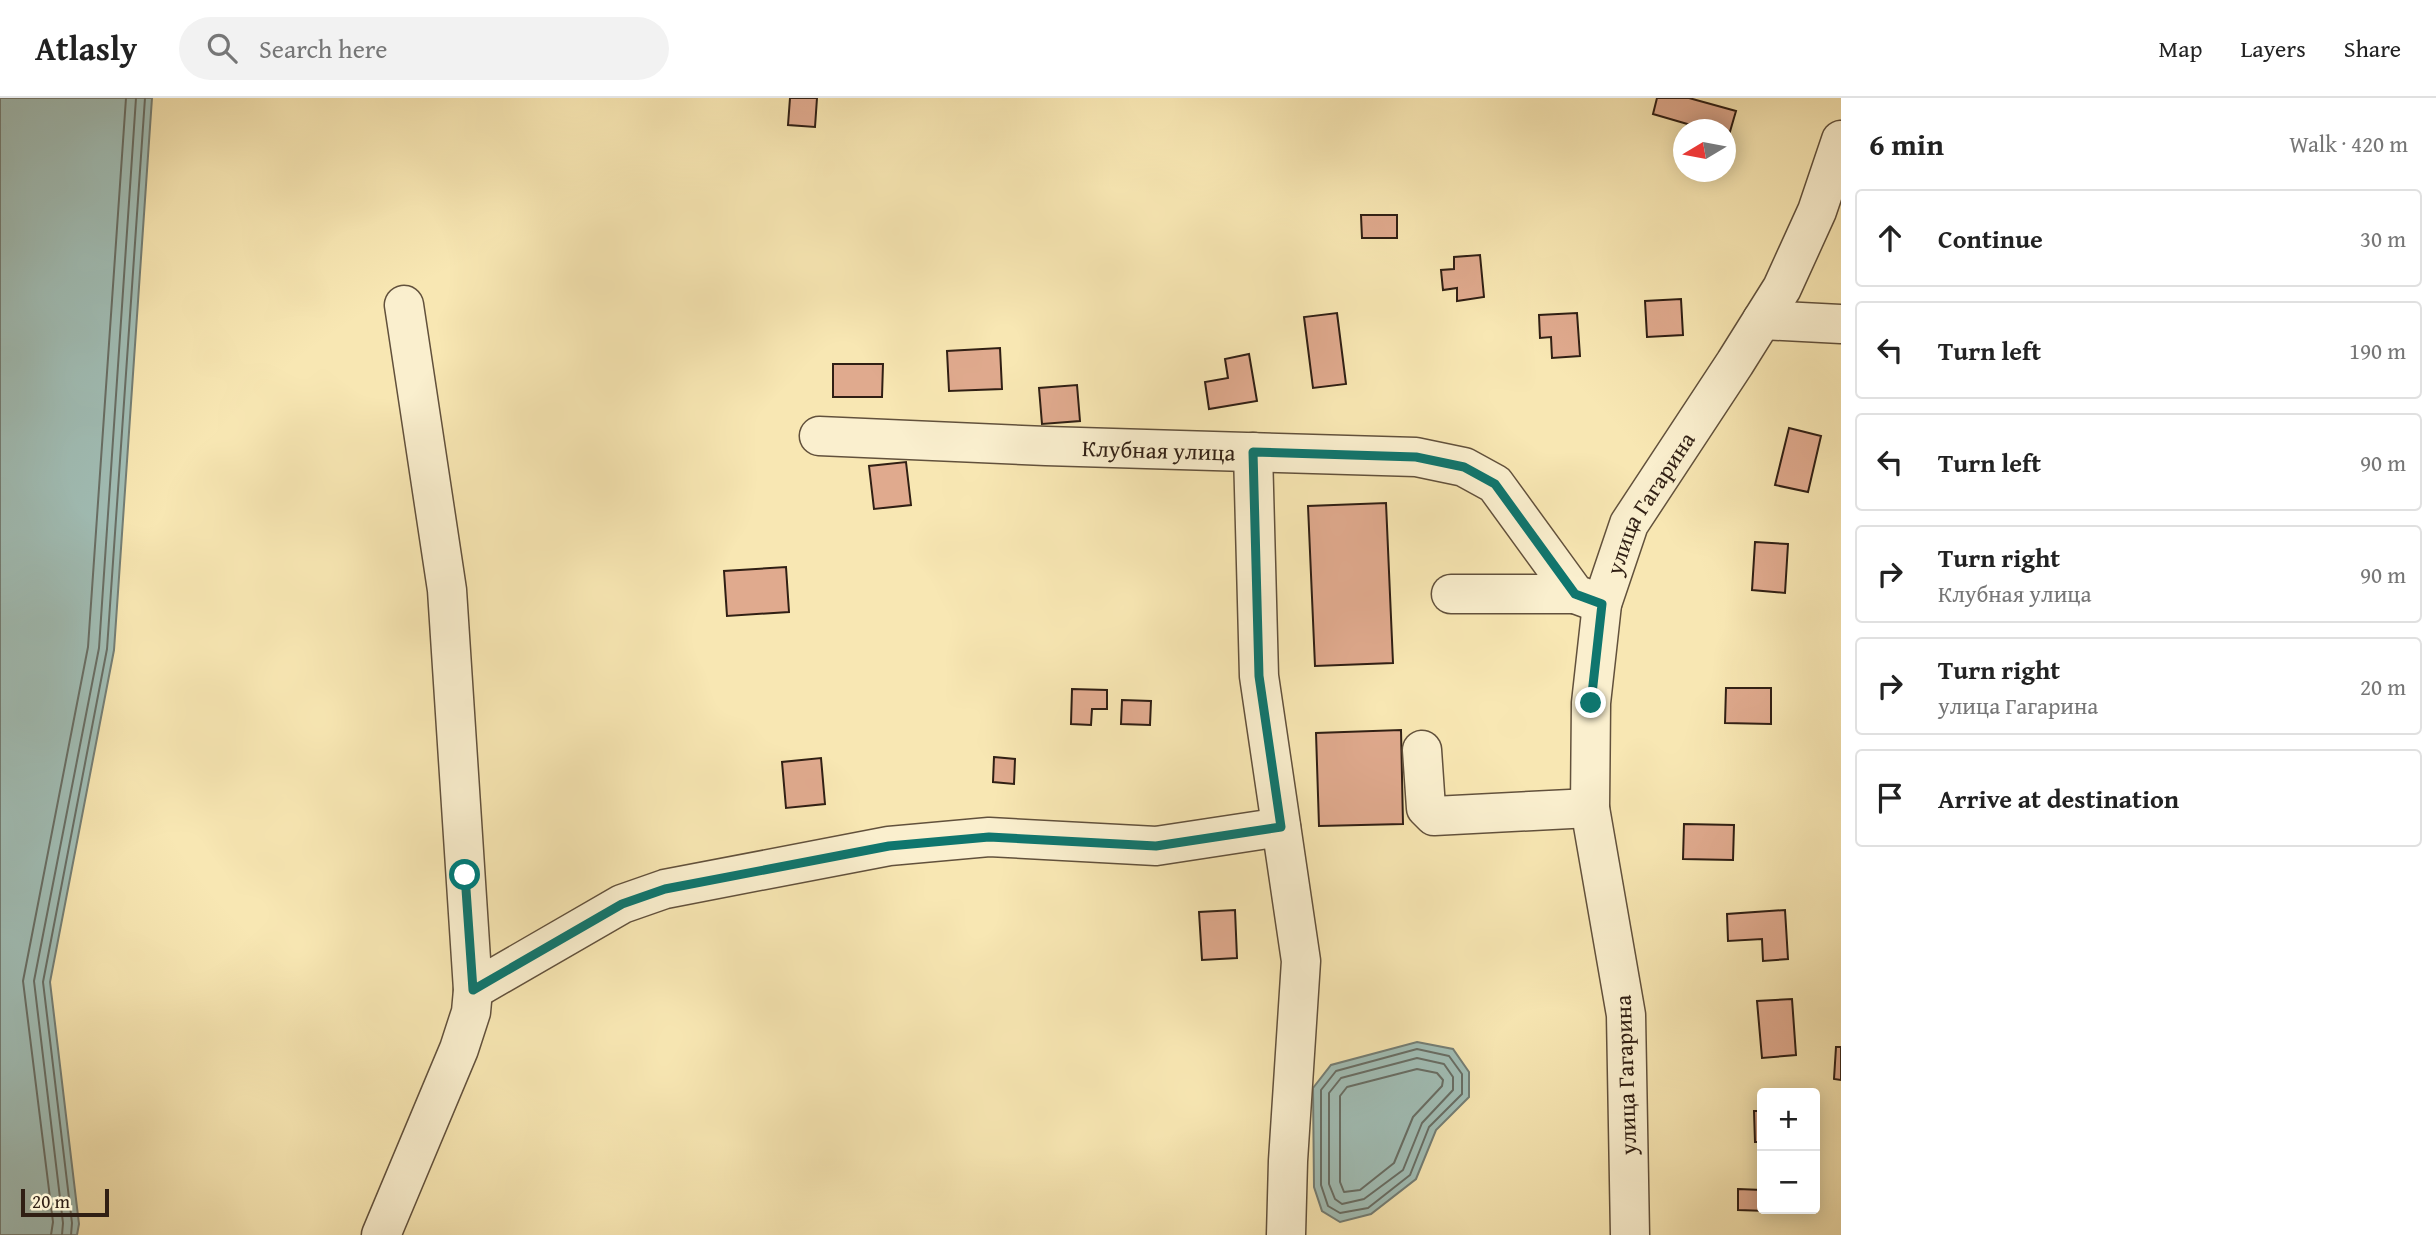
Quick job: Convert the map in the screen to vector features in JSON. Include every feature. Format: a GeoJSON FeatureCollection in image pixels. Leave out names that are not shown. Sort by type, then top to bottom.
{"type":"FeatureCollection","features":[{"type":"Feature","properties":{"kind":"street","name":"улица Гагарина"},"geometry":{"type":"LineString","coordinates":[[1630,1235],[1626,1015],[1590,808],[1588,599],[1629,524],[1782,288],[1816,211],[1841,140]]}},
{"type":"Feature","properties":{"kind":"street"},"geometry":{"type":"LineString","coordinates":[[381,1235],[459,1049],[471,1012],[473,990],[447,590],[404,305]]}},
{"type":"Feature","properties":{"kind":"street"},"geometry":{"type":"LineString","coordinates":[[1762,320],[1841,324]]}},
{"type":"Feature","properties":{"kind":"street","name":"Клубная улица"},"geometry":{"type":"LineString","coordinates":[[819,436],[1416,457],[1464,467],[1495,484],[1588,599]]}},
{"type":"Feature","properties":{"kind":"street"},"geometry":{"type":"LineString","coordinates":[[1253,452],[1259,676],[1301,961],[1286,1235]]}},
{"type":"Feature","properties":{"kind":"street"},"geometry":{"type":"LineString","coordinates":[[1451,594],[1588,599]]}},
{"type":"Feature","properties":{"kind":"street"},"geometry":{"type":"LineString","coordinates":[[1422,750],[1426,808],[1434,816],[1590,808]]}},
{"type":"Feature","properties":{"kind":"street"},"geometry":{"type":"LineString","coordinates":[[473,990],[622,904],[665,889],[889,846],[989,837],[1156,846],[1281,827]]}},
{"type":"Feature","properties":{"kind":"water"},"geometry":{"type":"Polygon","coordinates":[[[0,98],[152,98],[114,650],[50,982],[79,1224],[77,1235],[0,1235],[0,98]]]}},
{"type":"Feature","properties":{"kind":"water"},"geometry":{"type":"Polygon","coordinates":[[[1417,1042],[1453,1049],[1469,1072],[1469,1097],[1436,1130],[1416,1179],[1371,1214],[1340,1222],[1322,1211],[1314,1187],[1313,1088],[1331,1065],[1417,1042]]]}},
{"type":"Feature","properties":{"kind":"building"},"geometry":{"type":"Polygon","coordinates":[[[790,98],[817,98],[815,127],[788,125],[790,98]]]}},
{"type":"Feature","properties":{"kind":"building"},"geometry":{"type":"Polygon","coordinates":[[[1657,98],[1689,98],[1736,111],[1734,119],[1673,120],[1653,114],[1657,98]]]}},
{"type":"Feature","properties":{"kind":"building"},"geometry":{"type":"Polygon","coordinates":[[[1361,215],[1397,215],[1397,238],[1362,238],[1361,215]]]}},
{"type":"Feature","properties":{"kind":"building"},"geometry":{"type":"Polygon","coordinates":[[[1480,255],[1484,297],[1457,301],[1457,288],[1443,290],[1441,270],[1454,269],[1454,257],[1480,255]]]}},
{"type":"Feature","properties":{"kind":"building"},"geometry":{"type":"Polygon","coordinates":[[[1681,299],[1683,335],[1647,337],[1645,301],[1681,299]]]}},
{"type":"Feature","properties":{"kind":"building"},"geometry":{"type":"Polygon","coordinates":[[[1337,313],[1346,384],[1313,388],[1304,317],[1337,313]]]}},
{"type":"Feature","properties":{"kind":"building"},"geometry":{"type":"Polygon","coordinates":[[[1577,313],[1580,356],[1552,358],[1551,337],[1540,338],[1539,315],[1577,313]]]}},
{"type":"Feature","properties":{"kind":"building"},"geometry":{"type":"Polygon","coordinates":[[[1000,348],[1002,389],[949,391],[947,351],[1000,348]]]}},
{"type":"Feature","properties":{"kind":"building"},"geometry":{"type":"Polygon","coordinates":[[[1249,354],[1257,401],[1209,409],[1205,382],[1228,378],[1225,359],[1249,354]]]}},
{"type":"Feature","properties":{"kind":"building"},"geometry":{"type":"Polygon","coordinates":[[[833,364],[883,364],[882,397],[833,397],[833,364]]]}},
{"type":"Feature","properties":{"kind":"building"},"geometry":{"type":"Polygon","coordinates":[[[1077,385],[1080,421],[1042,424],[1039,388],[1077,385]]]}},
{"type":"Feature","properties":{"kind":"building"},"geometry":{"type":"Polygon","coordinates":[[[1789,428],[1821,436],[1808,492],[1775,485],[1789,428]]]}},
{"type":"Feature","properties":{"kind":"building"},"geometry":{"type":"Polygon","coordinates":[[[906,462],[911,505],[874,509],[869,466],[906,462]]]}},
{"type":"Feature","properties":{"kind":"building"},"geometry":{"type":"Polygon","coordinates":[[[1386,503],[1393,663],[1315,666],[1308,506],[1386,503]]]}},
{"type":"Feature","properties":{"kind":"building"},"geometry":{"type":"Polygon","coordinates":[[[1755,542],[1788,544],[1785,593],[1752,590],[1755,542]]]}},
{"type":"Feature","properties":{"kind":"building"},"geometry":{"type":"Polygon","coordinates":[[[786,567],[789,612],[727,616],[724,571],[786,567]]]}},
{"type":"Feature","properties":{"kind":"building"},"geometry":{"type":"Polygon","coordinates":[[[1726,688],[1771,688],[1771,724],[1725,723],[1726,688]]]}},
{"type":"Feature","properties":{"kind":"building"},"geometry":{"type":"Polygon","coordinates":[[[1072,689],[1107,690],[1107,709],[1092,709],[1091,725],[1071,724],[1072,689]]]}},
{"type":"Feature","properties":{"kind":"building"},"geometry":{"type":"Polygon","coordinates":[[[1122,700],[1151,701],[1150,725],[1121,724],[1122,700]]]}},
{"type":"Feature","properties":{"kind":"building"},"geometry":{"type":"Polygon","coordinates":[[[1401,730],[1403,824],[1319,826],[1316,733],[1401,730]]]}},
{"type":"Feature","properties":{"kind":"building"},"geometry":{"type":"Polygon","coordinates":[[[994,757],[1015,759],[1014,784],[993,782],[994,757]]]}},
{"type":"Feature","properties":{"kind":"building"},"geometry":{"type":"Polygon","coordinates":[[[821,758],[825,804],[786,808],[782,762],[821,758]]]}},
{"type":"Feature","properties":{"kind":"building"},"geometry":{"type":"Polygon","coordinates":[[[1684,824],[1734,825],[1733,860],[1683,859],[1684,824]]]}},
{"type":"Feature","properties":{"kind":"building"},"geometry":{"type":"Polygon","coordinates":[[[1235,910],[1237,958],[1202,960],[1199,912],[1235,910]]]}},
{"type":"Feature","properties":{"kind":"building"},"geometry":{"type":"Polygon","coordinates":[[[1785,910],[1788,959],[1763,961],[1762,939],[1728,941],[1727,914],[1785,910]]]}},
{"type":"Feature","properties":{"kind":"building"},"geometry":{"type":"Polygon","coordinates":[[[1792,999],[1796,1055],[1762,1058],[1757,1001],[1792,999]]]}},
{"type":"Feature","properties":{"kind":"building"},"geometry":{"type":"Polygon","coordinates":[[[1836,1047],[1841,1047],[1841,1080],[1834,1079],[1836,1047]]]}},
{"type":"Feature","properties":{"kind":"building"},"geometry":{"type":"Polygon","coordinates":[[[1754,1111],[1757,1111],[1757,1142],[1754,1111]]]}},
{"type":"Feature","properties":{"kind":"building"},"geometry":{"type":"Polygon","coordinates":[[[1738,1189],[1757,1190],[1757,1211],[1738,1210],[1738,1189]]]}},
{"type":"Feature","properties":{"kind":"route"},"geometry":{"type":"LineString","coordinates":[[465,875],[473,990],[622,904],[665,889],[889,846],[989,837],[1156,846],[1281,827],[1259,676],[1253,452],[1416,457],[1464,467],[1495,484],[1575,594],[1602,604],[1591,703]]}}]}
